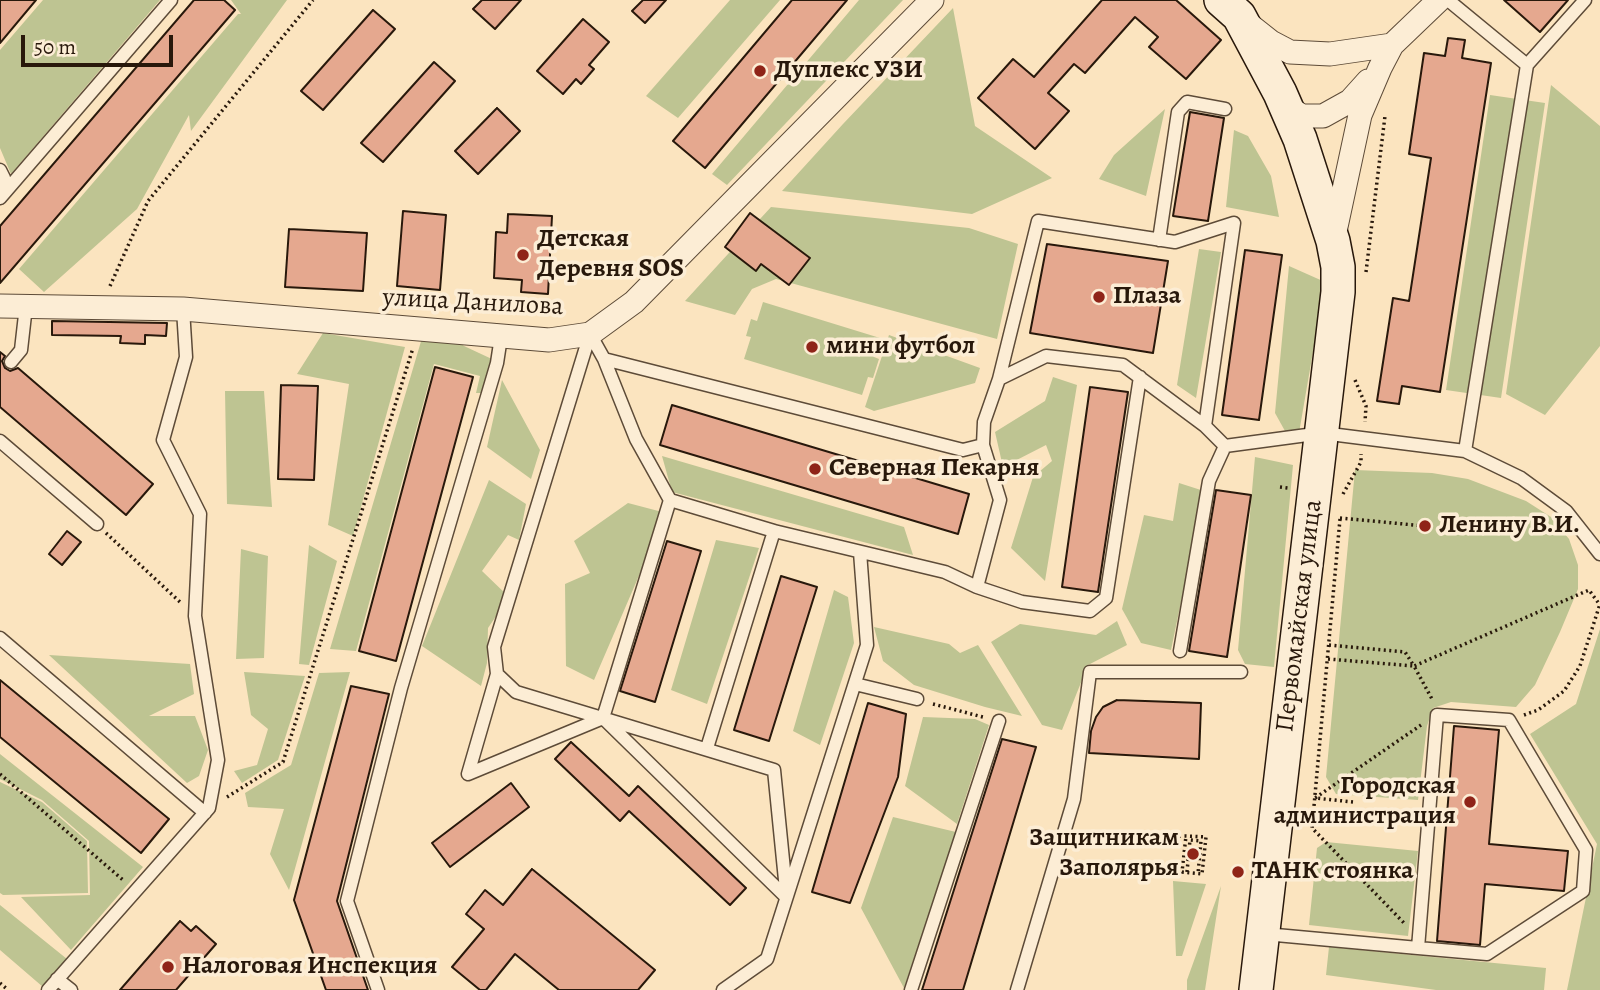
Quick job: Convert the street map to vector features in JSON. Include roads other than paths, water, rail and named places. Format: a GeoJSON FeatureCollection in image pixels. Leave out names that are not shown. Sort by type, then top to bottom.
{"type":"FeatureCollection","features":[{"type":"Feature","properties":{"kind":"main road","name":"Первомайская улица"},"geometry":{"type":"LineString","coordinates":[[1230,8],[1283,99],[1300,139],[1338,267],[1338,292],[1256,990]]}},
{"type":"Feature","properties":{"kind":"street","name":"улица Данилова"},"geometry":{"type":"LineString","coordinates":[[0,306],[183,309],[549,340],[590,334],[634,302],[932,0]]}},
{"type":"Feature","properties":{"kind":"street"},"geometry":{"type":"LineString","coordinates":[[1392,44],[1439,0]]}},
{"type":"Feature","properties":{"kind":"street","name":"Первомайская улица"},"geometry":{"type":"LineString","coordinates":[[1230,8],[1271,42],[1290,52],[1330,54],[1392,44]]}},
{"type":"Feature","properties":{"kind":"street","name":"Первомайская улица"},"geometry":{"type":"LineString","coordinates":[[1332,241],[1360,115],[1392,44]]}},
{"type":"Feature","properties":{"kind":"street"},"geometry":{"type":"LineString","coordinates":[[1330,54],[1294,63],[1282,74],[1283,99],[1302,116],[1323,116],[1350,101],[1380,68]]}},
{"type":"Feature","properties":{"kind":"lane"},"geometry":{"type":"LineString","coordinates":[[0,195],[171,0]]}},
{"type":"Feature","properties":{"kind":"lane"},"geometry":{"type":"LineString","coordinates":[[1448,0],[1527,65]]}},
{"type":"Feature","properties":{"kind":"lane"},"geometry":{"type":"LineString","coordinates":[[1465,451],[1527,65],[1585,0]]}},
{"type":"Feature","properties":{"kind":"lane"},"geometry":{"type":"LineString","coordinates":[[1159,240],[1178,112],[1187,102],[1225,108]]}},
{"type":"Feature","properties":{"kind":"lane"},"geometry":{"type":"LineString","coordinates":[[0,170],[4,178],[0,195]]}},
{"type":"Feature","properties":{"kind":"lane"},"geometry":{"type":"LineString","coordinates":[[977,587],[1000,500],[983,444],[984,422],[999,379],[1038,221],[1175,242],[1234,223],[1205,426]]}},
{"type":"Feature","properties":{"kind":"lane"},"geometry":{"type":"LineString","coordinates":[[11,362],[21,350],[26,306]]}},
{"type":"Feature","properties":{"kind":"lane"},"geometry":{"type":"LineString","coordinates":[[48,990],[207,811],[218,760],[195,615],[200,514],[163,440],[186,357],[183,309]]}},
{"type":"Feature","properties":{"kind":"lane"},"geometry":{"type":"LineString","coordinates":[[590,334],[604,359],[636,439],[670,500],[774,531],[945,572],[977,587],[1022,601],[1090,611],[1106,598],[1140,377]]}},
{"type":"Feature","properties":{"kind":"lane"},"geometry":{"type":"LineString","coordinates":[[590,334],[494,647],[497,674],[468,774],[603,718]]}},
{"type":"Feature","properties":{"kind":"lane"},"geometry":{"type":"LineString","coordinates":[[378,990],[347,901],[401,688],[497,363],[501,337]]}},
{"type":"Feature","properties":{"kind":"lane"},"geometry":{"type":"LineString","coordinates":[[999,379],[1046,356],[1123,365],[1205,426],[1225,446]]}},
{"type":"Feature","properties":{"kind":"lane"},"geometry":{"type":"LineString","coordinates":[[604,359],[963,450],[983,444]]}},
{"type":"Feature","properties":{"kind":"lane"},"geometry":{"type":"LineString","coordinates":[[1225,446],[1322,433],[1465,451],[1521,478],[1566,511],[1600,554]]}},
{"type":"Feature","properties":{"kind":"lane"},"geometry":{"type":"LineString","coordinates":[[0,441],[97,524]]}},
{"type":"Feature","properties":{"kind":"lane"},"geometry":{"type":"LineString","coordinates":[[1181,651],[1209,481],[1225,446]]}},
{"type":"Feature","properties":{"kind":"lane"},"geometry":{"type":"LineString","coordinates":[[603,718],[670,500]]}},
{"type":"Feature","properties":{"kind":"lane"},"geometry":{"type":"LineString","coordinates":[[707,748],[774,531]]}},
{"type":"Feature","properties":{"kind":"lane"},"geometry":{"type":"LineString","coordinates":[[723,990],[766,959],[855,684],[867,645],[860,552]]}},
{"type":"Feature","properties":{"kind":"lane"},"geometry":{"type":"LineString","coordinates":[[0,638],[207,811]]}},
{"type":"Feature","properties":{"kind":"lane"},"geometry":{"type":"LineString","coordinates":[[1017,990],[1074,799],[1090,672],[1241,672]]}},
{"type":"Feature","properties":{"kind":"lane"},"geometry":{"type":"LineString","coordinates":[[497,674],[516,692],[774,770],[786,897]]}},
{"type":"Feature","properties":{"kind":"lane"},"geometry":{"type":"LineString","coordinates":[[855,684],[917,699]]}},
{"type":"Feature","properties":{"kind":"lane"},"geometry":{"type":"LineString","coordinates":[[1263,934],[1419,943],[1487,954],[1583,891],[1586,850],[1509,720],[1437,715],[1419,943]]}},
{"type":"Feature","properties":{"kind":"lane"},"geometry":{"type":"LineString","coordinates":[[603,718],[786,897]]}},
{"type":"Feature","properties":{"kind":"lane"},"geometry":{"type":"LineString","coordinates":[[911,990],[999,721]]}},
{"type":"Feature","properties":{"kind":"lane"},"geometry":{"type":"LineString","coordinates":[[57,979],[71,990]]}},
{"type":"Feature","properties":{"kind":"place","name":"Дуплекс УЗИ"},"geometry":{"type":"Point","coordinates":[760,71]}},
{"type":"Feature","properties":{"kind":"place","name":"Детская Деревня SOS"},"geometry":{"type":"Point","coordinates":[523,255]}},
{"type":"Feature","properties":{"kind":"place","name":"Плаза"},"geometry":{"type":"Point","coordinates":[1099,297]}},
{"type":"Feature","properties":{"kind":"place","name":"мини футбол"},"geometry":{"type":"Point","coordinates":[812,347]}},
{"type":"Feature","properties":{"kind":"place","name":"Северная Пекарня"},"geometry":{"type":"Point","coordinates":[815,469]}},
{"type":"Feature","properties":{"kind":"place","name":"Ленину В.И."},"geometry":{"type":"Point","coordinates":[1425,526]}},
{"type":"Feature","properties":{"kind":"place","name":"Городская администрация"},"geometry":{"type":"Point","coordinates":[1470,802]}},
{"type":"Feature","properties":{"kind":"place","name":"Защитникам Заполярья"},"geometry":{"type":"Point","coordinates":[1193,854]}},
{"type":"Feature","properties":{"kind":"place","name":"ТАНК стоянка"},"geometry":{"type":"Point","coordinates":[1238,872]}},
{"type":"Feature","properties":{"kind":"place","name":"Налоговая Инспекция"},"geometry":{"type":"Point","coordinates":[168,967]}}]}
